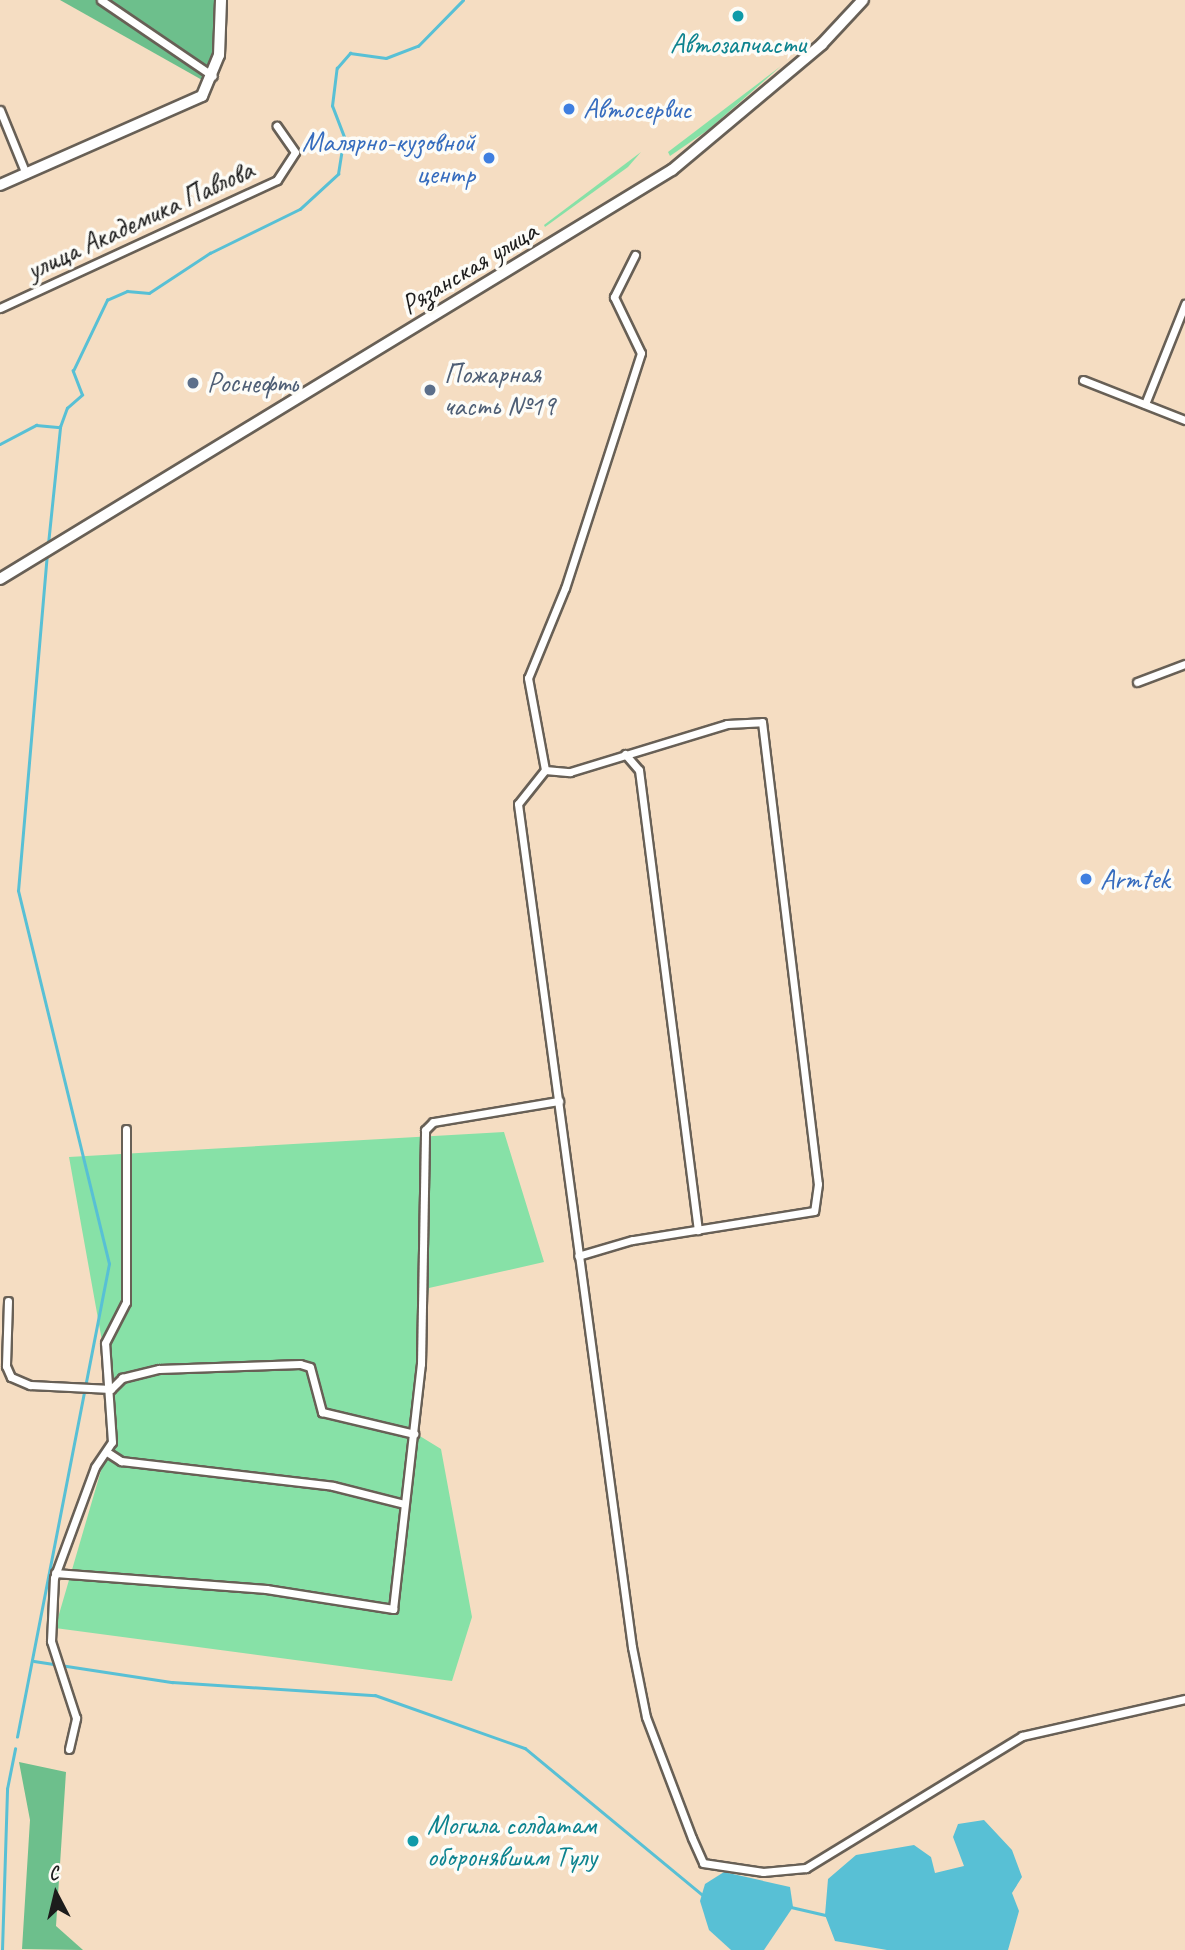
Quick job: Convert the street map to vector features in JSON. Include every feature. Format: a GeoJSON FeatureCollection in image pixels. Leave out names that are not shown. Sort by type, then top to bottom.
{"type":"FeatureCollection","features":[{"type":"Feature","properties":{"kind":"main road","name":"Рязанская улица"},"geometry":{"type":"LineString","coordinates":[[0,579],[672,170],[822,44],[863,0]]}},
{"type":"Feature","properties":{"kind":"street"},"geometry":{"type":"LineString","coordinates":[[101,0],[214,76]]}},
{"type":"Feature","properties":{"kind":"street"},"geometry":{"type":"LineString","coordinates":[[0,185],[160,118],[202,96],[214,76],[220,0]]}},
{"type":"Feature","properties":{"kind":"street"},"geometry":{"type":"LineString","coordinates":[[0,110],[26,174]]}},
{"type":"Feature","properties":{"kind":"street","name":"улица Академика Павлова"},"geometry":{"type":"LineString","coordinates":[[0,308],[277,180],[295,152],[277,125]]}},
{"type":"Feature","properties":{"kind":"street"},"geometry":{"type":"LineString","coordinates":[[635,255],[614,297],[641,353],[565,588],[528,678],[545,770],[518,804],[578,1256],[643,1705],[703,1863],[763,1872],[806,1868],[1022,1736],[1185,1699]]}},
{"type":"Feature","properties":{"kind":"street"},"geometry":{"type":"LineString","coordinates":[[1145,404],[1185,304]]}},
{"type":"Feature","properties":{"kind":"street"},"geometry":{"type":"LineString","coordinates":[[1083,380],[1185,420]]}},
{"type":"Feature","properties":{"kind":"street"},"geometry":{"type":"LineString","coordinates":[[1137,682],[1185,664]]}},
{"type":"Feature","properties":{"kind":"street"},"geometry":{"type":"LineString","coordinates":[[545,770],[570,772],[754,718],[762,722],[819,1199],[814,1211],[698,1230],[578,1256]]}},
{"type":"Feature","properties":{"kind":"street"},"geometry":{"type":"LineString","coordinates":[[625,754],[639,770],[698,1230]]}},
{"type":"Feature","properties":{"kind":"street"},"geometry":{"type":"LineString","coordinates":[[55,1573],[266,1589],[390,1611],[396,1600],[404,1504],[414,1434],[424,1307],[425,1130],[433,1122],[559,1101]]}},
{"type":"Feature","properties":{"kind":"street"},"geometry":{"type":"LineString","coordinates":[[69,1749],[76,1718],[50,1631],[55,1573],[95,1467],[107,1452],[115,1416],[105,1342],[126,1302],[126,1129]]}},
{"type":"Feature","properties":{"kind":"street"},"geometry":{"type":"LineString","coordinates":[[8,1301],[6,1366],[11,1377],[30,1385],[111,1389],[122,1378],[159,1369],[300,1364],[310,1367],[322,1412],[414,1434]]}},
{"type":"Feature","properties":{"kind":"street"},"geometry":{"type":"LineString","coordinates":[[107,1452],[121,1461],[333,1486],[404,1504]]}},
{"type":"Feature","properties":{"kind":"green space"},"geometry":{"type":"Polygon","coordinates":[[[60,0],[215,0],[211,85],[60,0]]]}},
{"type":"Feature","properties":{"kind":"green space"},"geometry":{"type":"Polygon","coordinates":[[[781,66],[708,130],[670,156],[668,152],[781,66]]]}},
{"type":"Feature","properties":{"kind":"green space"},"geometry":{"type":"Polygon","coordinates":[[[641,152],[628,167],[545,227],[544,225],[641,152]]]}},
{"type":"Feature","properties":{"kind":"green space"},"geometry":{"type":"Polygon","coordinates":[[[504,1132],[544,1262],[429,1288],[410,1430],[441,1449],[472,1617],[452,1681],[55,1628],[116,1419],[69,1157],[504,1132]]]}},
{"type":"Feature","properties":{"kind":"green space"},"geometry":{"type":"Polygon","coordinates":[[[19,1762],[66,1772],[56,1926],[83,1950],[22,1949],[30,1820],[19,1762]]]}},
{"type":"Feature","properties":{"kind":"water"},"geometry":{"type":"Polygon","coordinates":[[[984,1820],[1012,1850],[1022,1877],[1012,1893],[1019,1911],[1008,1950],[887,1950],[835,1941],[825,1915],[828,1879],[856,1855],[914,1845],[931,1857],[935,1873],[964,1866],[953,1837],[958,1824],[984,1820]]]}},
{"type":"Feature","properties":{"kind":"water"},"geometry":{"type":"Polygon","coordinates":[[[724,1872],[790,1887],[793,1907],[764,1950],[731,1950],[709,1930],[700,1901],[705,1884],[724,1872]]]}},
{"type":"Feature","properties":{"kind":"waterway"},"geometry":{"type":"LineString","coordinates":[[0,444],[36,425],[60,427],[67,408],[82,395],[73,371],[107,300],[127,291],[149,293],[210,253],[300,209],[338,174],[344,137],[332,106],[337,68],[350,53],[386,58],[418,46],[463,0]]}},
{"type":"Feature","properties":{"kind":"waterway"},"geometry":{"type":"LineString","coordinates":[[48,544],[60,427]]}},
{"type":"Feature","properties":{"kind":"waterway"},"geometry":{"type":"LineString","coordinates":[[17,1737],[109,1264],[18,891],[47,554]]}},
{"type":"Feature","properties":{"kind":"waterway"},"geometry":{"type":"LineString","coordinates":[[34,1661],[172,1682],[375,1695],[525,1748],[704,1896]]}},
{"type":"Feature","properties":{"kind":"waterway"},"geometry":{"type":"LineString","coordinates":[[2,1950],[7,1789],[15,1749]]}},
{"type":"Feature","properties":{"kind":"waterway"},"geometry":{"type":"LineString","coordinates":[[791,1907],[825,1915]]}},
{"type":"Feature","properties":{"kind":"place","name":"Автозапчасти"},"geometry":{"type":"Point","coordinates":[738,16]}},
{"type":"Feature","properties":{"kind":"place","name":"Автосервис"},"geometry":{"type":"Point","coordinates":[569,109]}},
{"type":"Feature","properties":{"kind":"place","name":"Малярно-кузовной центр"},"geometry":{"type":"Point","coordinates":[489,158]}},
{"type":"Feature","properties":{"kind":"place","name":"Роснефть"},"geometry":{"type":"Point","coordinates":[193,383]}},
{"type":"Feature","properties":{"kind":"place","name":"Пожарная часть №19"},"geometry":{"type":"Point","coordinates":[430,390]}},
{"type":"Feature","properties":{"kind":"place","name":"Armtek"},"geometry":{"type":"Point","coordinates":[1086,879]}},
{"type":"Feature","properties":{"kind":"place","name":"Могила солдатам оборонявшим Тулу"},"geometry":{"type":"Point","coordinates":[413,1841]}}]}
